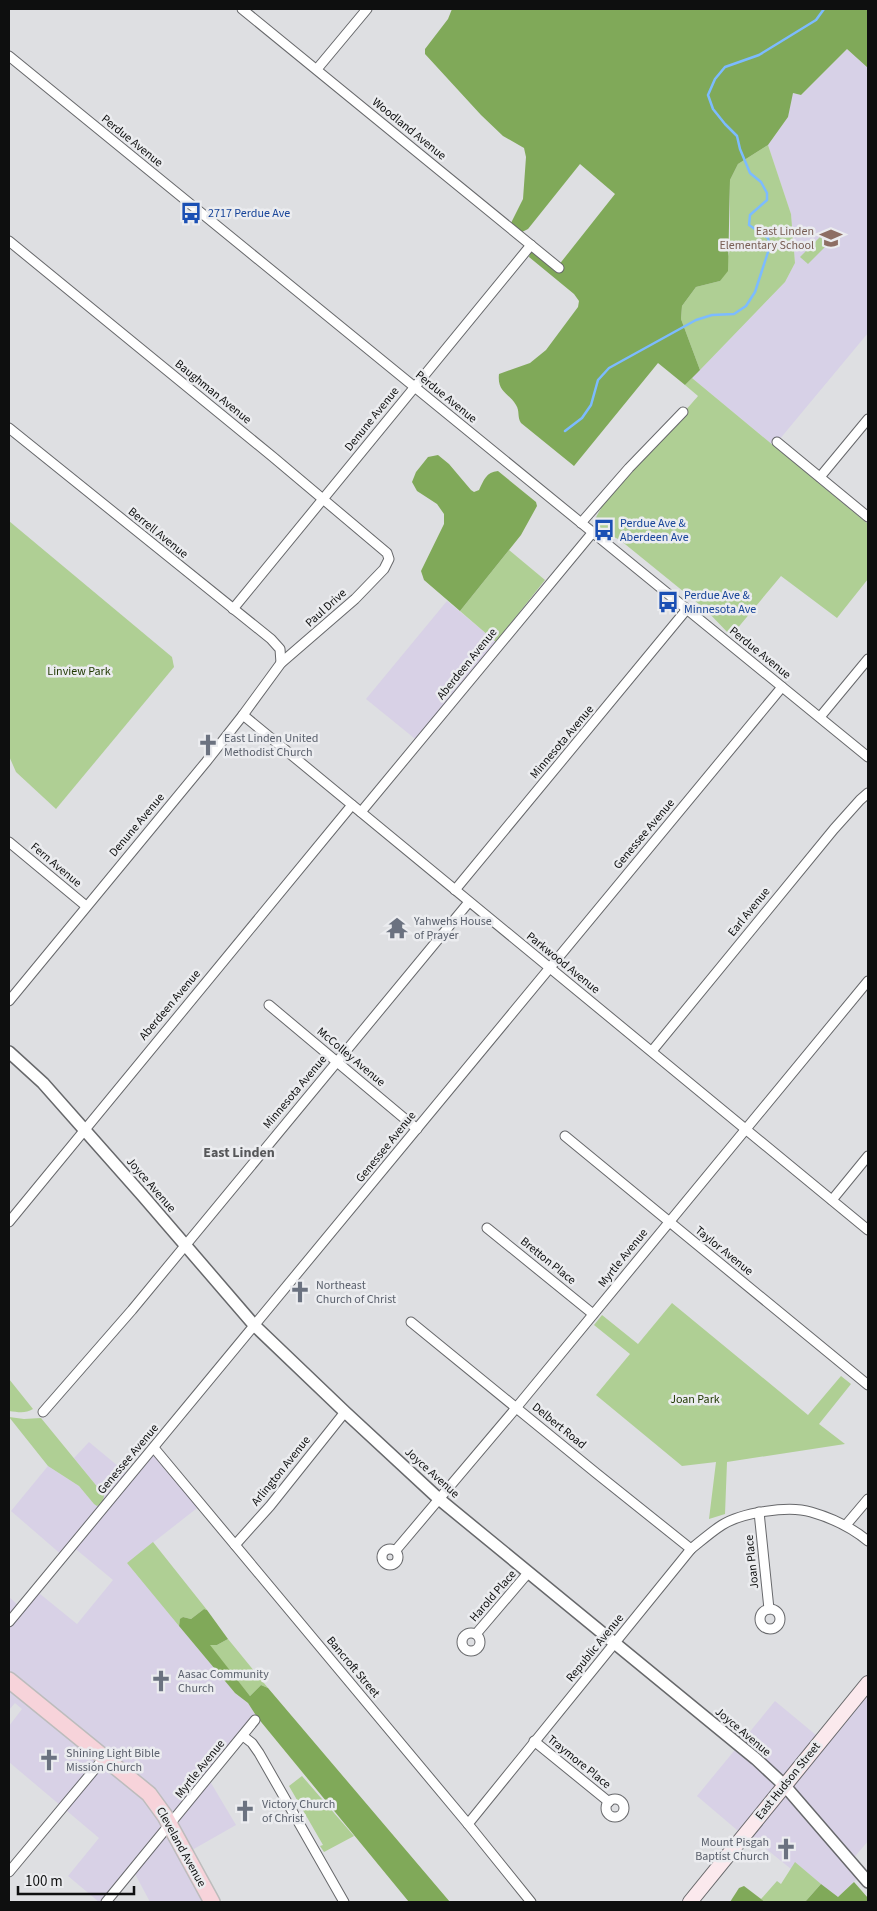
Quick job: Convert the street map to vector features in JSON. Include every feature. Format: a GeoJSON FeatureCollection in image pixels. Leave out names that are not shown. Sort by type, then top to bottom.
{"type":"FeatureCollection","features":[{"type":"Feature","properties":{"kind":"main road","name":"East Hudson Street"},"geometry":{"type":"LineString","coordinates":[[690,1902],[868,1683]]}},
{"type":"Feature","properties":{"kind":"main road","name":"Cleveland Avenue"},"geometry":{"type":"LineString","coordinates":[[11,1685],[149,1794],[170,1825],[212,1902]]}},
{"type":"Feature","properties":{"kind":"street","name":"Woodland Avenue"},"geometry":{"type":"LineString","coordinates":[[242,9],[559,268]]}},
{"type":"Feature","properties":{"kind":"street"},"geometry":{"type":"LineString","coordinates":[[316,69],[367,9]]}},
{"type":"Feature","properties":{"kind":"street","name":"Perdue Avenue"},"geometry":{"type":"LineString","coordinates":[[9,56],[868,757]]}},
{"type":"Feature","properties":{"kind":"street","name":"Baughman Avenue"},"geometry":{"type":"LineString","coordinates":[[9,241],[387,553],[389,560],[384,569]]}},
{"type":"Feature","properties":{"kind":"street","name":"Denune Avenue"},"geometry":{"type":"LineString","coordinates":[[233,609],[532,245]]}},
{"type":"Feature","properties":{"kind":"street"},"geometry":{"type":"LineString","coordinates":[[581,523],[629,468],[683,412]]}},
{"type":"Feature","properties":{"kind":"street"},"geometry":{"type":"LineString","coordinates":[[820,477],[868,419]]}},
{"type":"Feature","properties":{"kind":"street","name":"Berrell Avenue"},"geometry":{"type":"LineString","coordinates":[[9,428],[271,639],[280,650],[281,663]]}},
{"type":"Feature","properties":{"kind":"street"},"geometry":{"type":"LineString","coordinates":[[777,442],[868,517]]}},
{"type":"Feature","properties":{"kind":"street","name":"Aberdeen Avenue"},"geometry":{"type":"LineString","coordinates":[[361,812],[592,532]]}},
{"type":"Feature","properties":{"kind":"street","name":"Paul Drive"},"geometry":{"type":"LineString","coordinates":[[281,663],[355,599],[384,569]]}},
{"type":"Feature","properties":{"kind":"street","name":"Minnesota Avenue"},"geometry":{"type":"LineString","coordinates":[[455,890],[688,609]]}},
{"type":"Feature","properties":{"kind":"street"},"geometry":{"type":"LineString","coordinates":[[820,717],[868,659]]}},
{"type":"Feature","properties":{"kind":"street","name":"Denune Avenue"},"geometry":{"type":"LineString","coordinates":[[9,1001],[243,715],[281,663]]}},
{"type":"Feature","properties":{"kind":"street","name":"Genessee Avenue"},"geometry":{"type":"LineString","coordinates":[[9,1622],[782,687]]}},
{"type":"Feature","properties":{"kind":"street","name":"Parkwood Avenue"},"geometry":{"type":"LineString","coordinates":[[243,715],[868,1230]]}},
{"type":"Feature","properties":{"kind":"street","name":"Earl Avenue"},"geometry":{"type":"LineString","coordinates":[[652,1051],[834,829],[868,793]]}},
{"type":"Feature","properties":{"kind":"street","name":"Aberdeen Avenue"},"geometry":{"type":"LineString","coordinates":[[9,1222],[352,805]]}},
{"type":"Feature","properties":{"kind":"street","name":"Fern Avenue"},"geometry":{"type":"LineString","coordinates":[[9,842],[86,906]]}},
{"type":"Feature","properties":{"kind":"street","name":"Minnesota Avenue"},"geometry":{"type":"LineString","coordinates":[[43,1412],[132,1310],[469,902]]}},
{"type":"Feature","properties":{"kind":"street","name":"Myrtle Avenue"},"geometry":{"type":"LineString","coordinates":[[396,1550],[516,1408],[868,981]]}},
{"type":"Feature","properties":{"kind":"street","name":"McColley Avenue"},"geometry":{"type":"LineString","coordinates":[[269,1005],[417,1129]]}},
{"type":"Feature","properties":{"kind":"street","name":"Joyce Avenue"},"geometry":{"type":"LineString","coordinates":[[9,1052],[43,1084],[85,1130],[254,1325],[439,1500],[756,1759],[784,1786],[868,1882]]}},
{"type":"Feature","properties":{"kind":"street","name":"Taylor Avenue"},"geometry":{"type":"LineString","coordinates":[[565,1136],[868,1385]]}},
{"type":"Feature","properties":{"kind":"street"},"geometry":{"type":"LineString","coordinates":[[832,1200],[868,1156]]}},
{"type":"Feature","properties":{"kind":"street","name":"Bretton Place"},"geometry":{"type":"LineString","coordinates":[[487,1228],[593,1314]]}},
{"type":"Feature","properties":{"kind":"street","name":"Delbert Road"},"geometry":{"type":"LineString","coordinates":[[411,1322],[692,1549]]}},
{"type":"Feature","properties":{"kind":"street","name":"Arlington Avenue"},"geometry":{"type":"LineString","coordinates":[[235,1545],[345,1412]]}},
{"type":"Feature","properties":{"kind":"street","name":"Bancroft Street"},"geometry":{"type":"LineString","coordinates":[[154,1448],[531,1902]]}},
{"type":"Feature","properties":{"kind":"street"},"geometry":{"type":"LineString","coordinates":[[846,1525],[868,1499]]}},
{"type":"Feature","properties":{"kind":"street"},"geometry":{"type":"LineString","coordinates":[[759,1512],[768,1510],[809,1511],[846,1525],[868,1541]]}},
{"type":"Feature","properties":{"kind":"street","name":"Republic Avenue"},"geometry":{"type":"LineString","coordinates":[[468,1824],[692,1549],[723,1524],[759,1512]]}},
{"type":"Feature","properties":{"kind":"street","name":"Joan Place"},"geometry":{"type":"LineString","coordinates":[[759,1512],[769,1609]]}},
{"type":"Feature","properties":{"kind":"street","name":"Harold Place"},"geometry":{"type":"LineString","coordinates":[[476,1634],[528,1573]]}},
{"type":"Feature","properties":{"kind":"street","name":"Myrtle Avenue"},"geometry":{"type":"LineString","coordinates":[[106,1902],[255,1720]]}},
{"type":"Feature","properties":{"kind":"street"},"geometry":{"type":"LineString","coordinates":[[243,1736],[252,1743],[259,1753],[344,1902]]}},
{"type":"Feature","properties":{"kind":"street","name":"Traymore Place"},"geometry":{"type":"LineString","coordinates":[[534,1741],[608,1802]]}},
{"type":"Feature","properties":{"kind":"street"},"geometry":{"type":"LineString","coordinates":[[9,1872],[104,1758]]}},
{"type":"Feature","properties":{"kind":"shaded area","name":"East Linden Elementary School"},"geometry":{"type":"Polygon","coordinates":[[[847,49],[868,68],[868,333],[774,446],[692,378],[785,282],[795,263],[791,214],[768,145],[788,117],[792,93],[801,95],[847,49]]]}},
{"type":"Feature","properties":{"kind":"shaded area"},"geometry":{"type":"Polygon","coordinates":[[[447,601],[500,645],[419,742],[366,699],[447,601]]]}},
{"type":"Feature","properties":{"kind":"shaded area"},"geometry":{"type":"Polygon","coordinates":[[[89,1442],[130,1476],[152,1449],[201,1505],[127,1563],[235,1693],[248,1703],[257,1717],[208,1778],[236,1825],[185,1854],[212,1902],[150,1902],[133,1870],[106,1902],[99,1902],[68,1876],[99,1838],[9,1762],[9,1726],[22,1709],[15,1703],[9,1710],[9,1597],[19,1606],[34,1589],[77,1624],[113,1580],[72,1546],[63,1556],[11,1511],[48,1466],[79,1486],[94,1504],[104,1495],[74,1458],[89,1442]]]}},
{"type":"Feature","properties":{"kind":"shaded area"},"geometry":{"type":"Polygon","coordinates":[[[868,1682],[868,1841],[852,1860],[862,1874],[837,1898],[796,1863],[791,1869],[754,1839],[737,1830],[697,1796],[775,1701],[822,1740],[868,1682]]]}},
{"type":"Feature","properties":{"kind":"green space"},"geometry":{"type":"Polygon","coordinates":[[[452,9],[868,9],[868,68],[847,49],[801,95],[793,93],[788,117],[768,145],[738,164],[730,180],[728,271],[720,281],[696,287],[682,306],[681,319],[700,370],[685,385],[658,363],[574,466],[521,423],[516,405],[501,388],[499,374],[530,363],[546,350],[578,307],[579,301],[574,294],[529,257],[531,251],[558,266],[615,194],[580,164],[528,229],[522,232],[511,223],[523,199],[526,157],[524,148],[503,136],[425,54],[425,49],[448,19],[452,9]]]}},
{"type":"Feature","properties":{"kind":"green space"},"geometry":{"type":"Polygon","coordinates":[[[768,145],[791,214],[795,263],[785,282],[700,370],[681,319],[682,306],[696,287],[720,281],[730,250],[730,180],[738,164],[768,145]]]}},
{"type":"Feature","properties":{"kind":"green space"},"geometry":{"type":"Polygon","coordinates":[[[820,237],[828,244],[808,264],[800,257],[820,237]]]}},
{"type":"Feature","properties":{"kind":"green space"},"geometry":{"type":"Polygon","coordinates":[[[692,378],[868,524],[868,579],[837,618],[781,576],[731,636],[705,609],[620,540],[604,532],[595,521],[610,496],[624,478],[698,396],[685,385],[692,378]]]}},
{"type":"Feature","properties":{"kind":"green space"},"geometry":{"type":"Polygon","coordinates":[[[438,455],[449,464],[474,492],[479,490],[488,475],[498,471],[536,502],[537,506],[521,535],[460,611],[424,580],[421,571],[444,524],[444,514],[437,504],[417,491],[412,482],[416,472],[428,457],[438,455]]]}},
{"type":"Feature","properties":{"kind":"green space","name":"Linview Park"},"geometry":{"type":"Polygon","coordinates":[[[9,521],[172,657],[174,667],[56,809],[16,772],[9,756],[9,521]]]}},
{"type":"Feature","properties":{"kind":"green space"},"geometry":{"type":"Polygon","coordinates":[[[509,550],[545,580],[496,642],[460,611],[509,550]]]}},
{"type":"Feature","properties":{"kind":"green space","name":"Joan Park"},"geometry":{"type":"Polygon","coordinates":[[[672,1303],[808,1415],[841,1376],[851,1384],[819,1424],[845,1444],[727,1462],[725,1514],[709,1519],[716,1462],[682,1466],[596,1395],[630,1354],[594,1325],[602,1315],[638,1344],[672,1303]]]}},
{"type":"Feature","properties":{"kind":"green space"},"geometry":{"type":"Polygon","coordinates":[[[9,1379],[33,1409],[24,1412],[9,1411],[9,1379]]]}},
{"type":"Feature","properties":{"kind":"green space"},"geometry":{"type":"Polygon","coordinates":[[[9,1417],[24,1419],[41,1418],[104,1495],[103,1502],[97,1506],[79,1486],[48,1466],[9,1417]]]}},
{"type":"Feature","properties":{"kind":"green space"},"geometry":{"type":"Polygon","coordinates":[[[153,1542],[207,1610],[204,1609],[191,1619],[183,1617],[180,1620],[179,1626],[127,1563],[153,1542]]]}},
{"type":"Feature","properties":{"kind":"green space"},"geometry":{"type":"Polygon","coordinates":[[[204,1609],[207,1610],[228,1639],[217,1645],[210,1645],[250,1696],[261,1685],[268,1688],[450,1902],[409,1902],[257,1717],[248,1703],[235,1693],[179,1626],[180,1619],[183,1617],[191,1619],[204,1609]]]}},
{"type":"Feature","properties":{"kind":"green space"},"geometry":{"type":"Polygon","coordinates":[[[228,1639],[268,1688],[261,1685],[250,1696],[209,1645],[217,1645],[228,1639]]]}},
{"type":"Feature","properties":{"kind":"green space"},"geometry":{"type":"Polygon","coordinates":[[[302,1776],[354,1836],[324,1852],[320,1846],[323,1845],[289,1786],[302,1776]]]}},
{"type":"Feature","properties":{"kind":"green space"},"geometry":{"type":"Polygon","coordinates":[[[795,1862],[821,1884],[805,1902],[765,1902],[761,1899],[777,1881],[781,1884],[795,1862]]]}},
{"type":"Feature","properties":{"kind":"green space"},"geometry":{"type":"Polygon","coordinates":[[[854,1882],[868,1898],[868,1902],[805,1902],[821,1884],[838,1897],[854,1882]]]}},
{"type":"Feature","properties":{"kind":"green space"},"geometry":{"type":"Polygon","coordinates":[[[744,1886],[765,1902],[730,1902],[739,1888],[744,1886]]]}},
{"type":"Feature","properties":{"kind":"waterway"},"geometry":{"type":"LineString","coordinates":[[565,431],[582,418],[591,405],[598,380],[609,368],[696,320],[712,315],[734,314],[746,306],[755,292],[770,246],[768,238],[749,225],[750,215],[767,200],[767,193],[761,182],[750,173],[737,136],[713,109],[708,95],[715,79],[725,67],[759,55],[816,20],[824,9]]}},
{"type":"Feature","properties":{"kind":"place","name":"2717 Perdue Ave"},"geometry":{"type":"Point","coordinates":[191,213]}},
{"type":"Feature","properties":{"kind":"place","name":"East Linden Elementary School"},"geometry":{"type":"Point","coordinates":[831,238]}},
{"type":"Feature","properties":{"kind":"place","name":"Perdue Ave & Aberdeen Ave"},"geometry":{"type":"Point","coordinates":[604,530]}},
{"type":"Feature","properties":{"kind":"place","name":"Perdue Ave & Minnesota Ave"},"geometry":{"type":"Point","coordinates":[668,602]}},
{"type":"Feature","properties":{"kind":"place","name":"East Linden United Methodist Church"},"geometry":{"type":"Point","coordinates":[208,745]}},
{"type":"Feature","properties":{"kind":"place","name":"Yahwehs House of Prayer"},"geometry":{"type":"Point","coordinates":[397,928]}},
{"type":"Feature","properties":{"kind":"place","name":"Northeast Church of Christ"},"geometry":{"type":"Point","coordinates":[300,1292]}},
{"type":"Feature","properties":{"kind":"place","name":"Aasac Community Church"},"geometry":{"type":"Point","coordinates":[161,1681]}},
{"type":"Feature","properties":{"kind":"place","name":"Shining Light Bible Mission Church"},"geometry":{"type":"Point","coordinates":[49,1760]}},
{"type":"Feature","properties":{"kind":"place","name":"Victory Church of Christ"},"geometry":{"type":"Point","coordinates":[245,1811]}},
{"type":"Feature","properties":{"kind":"place","name":"Mount Pisgah Baptist Church"},"geometry":{"type":"Point","coordinates":[786,1849]}},
{"type":"Feature","properties":{"kind":"district","name":"East Linden"},"geometry":{"type":"Point","coordinates":[239,1153]}}]}
